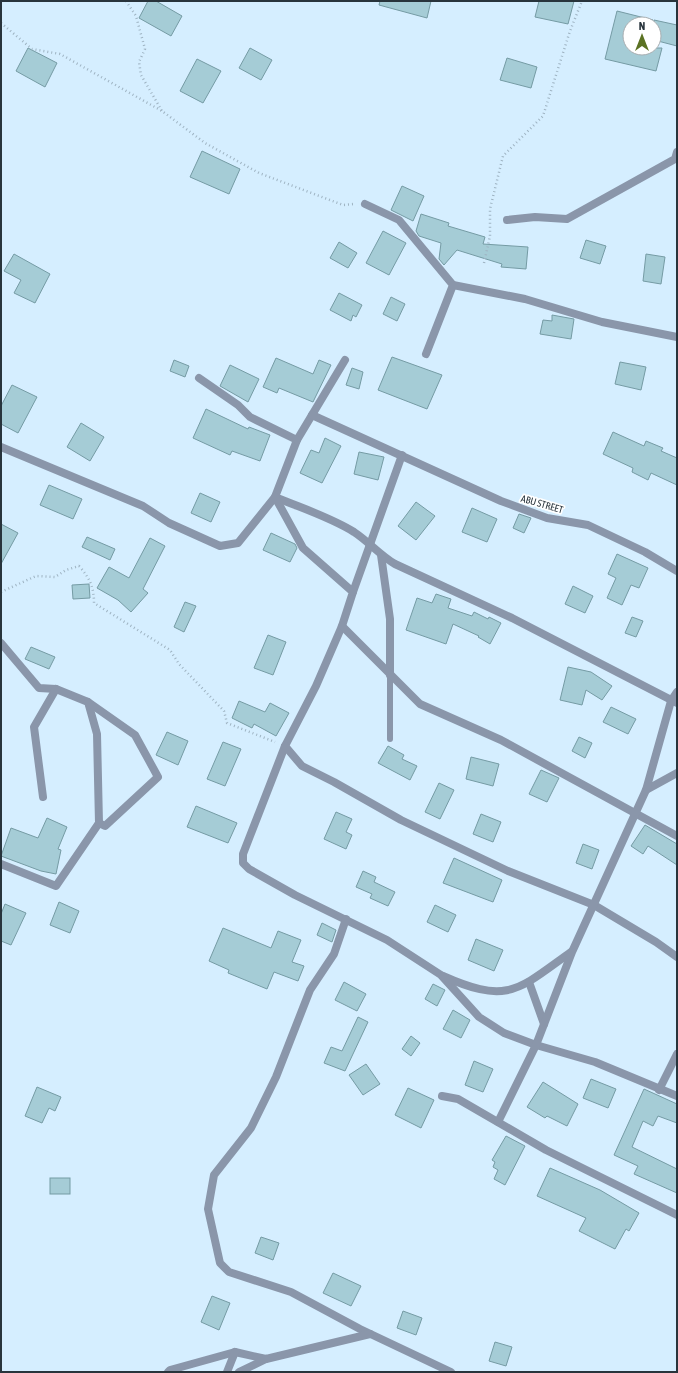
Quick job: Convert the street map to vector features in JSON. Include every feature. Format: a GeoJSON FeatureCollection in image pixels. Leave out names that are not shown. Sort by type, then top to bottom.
{"type":"FeatureCollection","features":[{"type":"Feature","properties":{"kind":"street"},"geometry":{"type":"LineString","coordinates":[[507,220],[535,217],[567,219],[675,159],[677,152]]}},
{"type":"Feature","properties":{"kind":"street"},"geometry":{"type":"LineString","coordinates":[[365,204],[399,220],[453,285],[525,299],[602,322],[677,337]]}},
{"type":"Feature","properties":{"kind":"street"},"geometry":{"type":"LineString","coordinates":[[426,354],[453,285]]}},
{"type":"Feature","properties":{"kind":"street"},"geometry":{"type":"LineString","coordinates":[[1,447],[143,506],[169,523],[220,546],[238,543],[275,497],[297,440],[345,360]]}},
{"type":"Feature","properties":{"kind":"street"},"geometry":{"type":"LineString","coordinates":[[198,378],[238,405],[250,417],[297,440]]}},
{"type":"Feature","properties":{"kind":"street","name":"ABU STREET"},"geometry":{"type":"LineString","coordinates":[[312,415],[501,501],[547,518],[588,525],[644,552],[677,571]]}},
{"type":"Feature","properties":{"kind":"street"},"geometry":{"type":"LineString","coordinates":[[402,455],[342,626],[316,686],[285,746],[243,854],[243,862],[249,869],[262,877],[387,940],[440,975],[466,986],[487,992],[506,991],[519,988],[572,952]]}},
{"type":"Feature","properties":{"kind":"street"},"geometry":{"type":"LineString","coordinates":[[275,497],[334,522],[353,532],[371,545],[381,556],[395,564],[512,618],[674,702]]}},
{"type":"Feature","properties":{"kind":"street"},"geometry":{"type":"LineString","coordinates":[[275,497],[303,548],[353,592]]}},
{"type":"Feature","properties":{"kind":"street"},"geometry":{"type":"LineString","coordinates":[[381,556],[390,619],[390,675]]}},
{"type":"Feature","properties":{"kind":"street"},"geometry":{"type":"LineString","coordinates":[[342,626],[420,704],[501,740],[677,836]]}},
{"type":"Feature","properties":{"kind":"street"},"geometry":{"type":"LineString","coordinates":[[1,643],[40,688],[56,689],[88,702],[135,735],[158,777],[105,826],[99,823]]}},
{"type":"Feature","properties":{"kind":"street"},"geometry":{"type":"LineString","coordinates":[[43,797],[34,727],[56,689]]}},
{"type":"Feature","properties":{"kind":"street"},"geometry":{"type":"LineString","coordinates":[[498,1122],[536,1045],[572,952],[634,812],[646,790],[677,692]]}},
{"type":"Feature","properties":{"kind":"street"},"geometry":{"type":"LineString","coordinates":[[1,864],[56,886],[99,823],[97,734],[88,702]]}},
{"type":"Feature","properties":{"kind":"street"},"geometry":{"type":"LineString","coordinates":[[285,746],[302,766],[334,782],[401,820],[508,871],[594,905],[656,942],[677,957]]}},
{"type":"Feature","properties":{"kind":"street"},"geometry":{"type":"LineString","coordinates":[[646,790],[677,773]]}},
{"type":"Feature","properties":{"kind":"street"},"geometry":{"type":"LineString","coordinates":[[346,919],[334,954],[310,990],[276,1077],[251,1128],[214,1175],[208,1209],[220,1263],[229,1272],[291,1292],[370,1334],[450,1372]]}},
{"type":"Feature","properties":{"kind":"street"},"geometry":{"type":"LineString","coordinates":[[440,975],[485,1022],[504,1033],[536,1045],[595,1062],[659,1090],[677,1096]]}},
{"type":"Feature","properties":{"kind":"street"},"geometry":{"type":"LineString","coordinates":[[529,982],[544,1024]]}},
{"type":"Feature","properties":{"kind":"street"},"geometry":{"type":"LineString","coordinates":[[659,1090],[677,1054]]}},
{"type":"Feature","properties":{"kind":"street"},"geometry":{"type":"LineString","coordinates":[[442,1096],[458,1099],[546,1150],[677,1214]]}},
{"type":"Feature","properties":{"kind":"street"},"geometry":{"type":"LineString","coordinates":[[239,1372],[266,1359],[370,1334]]}},
{"type":"Feature","properties":{"kind":"street"},"geometry":{"type":"LineString","coordinates":[[168,1372],[170,1370],[235,1352],[266,1359]]}},
{"type":"Feature","properties":{"kind":"street"},"geometry":{"type":"LineString","coordinates":[[228,1372],[235,1352]]}},
{"type":"Feature","properties":{"kind":"lane"},"geometry":{"type":"LineString","coordinates":[[390,675],[390,739]]}},
{"type":"Feature","properties":{"kind":"path"},"geometry":{"type":"LineString","coordinates":[[126,1],[136,16],[145,48],[139,62],[141,75],[162,111]]}},
{"type":"Feature","properties":{"kind":"path"},"geometry":{"type":"LineString","coordinates":[[484,263],[490,236],[490,209],[503,156],[543,116],[570,31],[582,1]]}},
{"type":"Feature","properties":{"kind":"path"},"geometry":{"type":"LineString","coordinates":[[1,23],[32,48],[60,54],[162,111],[205,143],[259,173],[343,205],[365,204]]}},
{"type":"Feature","properties":{"kind":"path"},"geometry":{"type":"LineString","coordinates":[[1,592],[36,576],[55,577],[66,570],[79,566],[88,576],[94,590],[94,603],[170,650],[179,664],[224,711],[228,723],[285,746]]}},
{"type":"Feature","properties":{"kind":"building"},"geometry":{"type":"Polygon","coordinates":[[[148,1],[156,1],[182,16],[171,36],[139,18],[148,1]]]}},
{"type":"Feature","properties":{"kind":"building"},"geometry":{"type":"Polygon","coordinates":[[[380,1],[431,1],[427,18],[379,5],[380,1]]]}},
{"type":"Feature","properties":{"kind":"building"},"geometry":{"type":"Polygon","coordinates":[[[539,1],[574,1],[568,24],[535,17],[539,1]]]}},
{"type":"Feature","properties":{"kind":"building"},"geometry":{"type":"Polygon","coordinates":[[[617,11],[637,16],[622,16],[622,56],[660,56],[656,71],[605,59],[617,11]]]}},
{"type":"Feature","properties":{"kind":"building"},"geometry":{"type":"Polygon","coordinates":[[[662,22],[677,25],[677,46],[662,42],[662,22]]]}},
{"type":"Feature","properties":{"kind":"building"},"geometry":{"type":"Polygon","coordinates":[[[28,48],[57,63],[45,87],[16,71],[28,48]]]}},
{"type":"Feature","properties":{"kind":"building"},"geometry":{"type":"Polygon","coordinates":[[[250,48],[272,60],[261,80],[239,68],[250,48]]]}},
{"type":"Feature","properties":{"kind":"building"},"geometry":{"type":"Polygon","coordinates":[[[507,58],[537,67],[531,88],[500,80],[507,58]]]}},
{"type":"Feature","properties":{"kind":"building"},"geometry":{"type":"Polygon","coordinates":[[[197,59],[221,71],[203,103],[180,91],[197,59]]]}},
{"type":"Feature","properties":{"kind":"building"},"geometry":{"type":"Polygon","coordinates":[[[202,151],[240,169],[229,194],[190,177],[202,151]]]}},
{"type":"Feature","properties":{"kind":"building"},"geometry":{"type":"Polygon","coordinates":[[[402,186],[424,196],[413,221],[391,210],[402,186]]]}},
{"type":"Feature","properties":{"kind":"building"},"geometry":{"type":"Polygon","coordinates":[[[421,214],[449,223],[448,226],[485,237],[483,244],[528,247],[526,269],[501,267],[502,264],[457,250],[444,265],[439,259],[441,243],[419,236],[416,231],[421,214]]]}},
{"type":"Feature","properties":{"kind":"building"},"geometry":{"type":"Polygon","coordinates":[[[383,231],[406,243],[389,275],[366,263],[383,231]]]}},
{"type":"Feature","properties":{"kind":"building"},"geometry":{"type":"Polygon","coordinates":[[[586,240],[606,246],[600,264],[580,258],[586,240]]]}},
{"type":"Feature","properties":{"kind":"building"},"geometry":{"type":"Polygon","coordinates":[[[339,242],[357,253],[348,268],[330,258],[339,242]]]}},
{"type":"Feature","properties":{"kind":"building"},"geometry":{"type":"Polygon","coordinates":[[[14,254],[50,274],[35,303],[14,293],[21,280],[4,271],[14,254]]]}},
{"type":"Feature","properties":{"kind":"building"},"geometry":{"type":"Polygon","coordinates":[[[646,254],[665,257],[661,284],[643,281],[646,254]]]}},
{"type":"Feature","properties":{"kind":"building"},"geometry":{"type":"Polygon","coordinates":[[[339,293],[362,305],[356,317],[353,315],[351,321],[330,310],[339,293]]]}},
{"type":"Feature","properties":{"kind":"building"},"geometry":{"type":"Polygon","coordinates":[[[391,297],[405,304],[397,321],[383,314],[391,297]]]}},
{"type":"Feature","properties":{"kind":"building"},"geometry":{"type":"Polygon","coordinates":[[[552,315],[574,319],[571,339],[540,334],[543,320],[552,321],[552,315]]]}},
{"type":"Feature","properties":{"kind":"building"},"geometry":{"type":"Polygon","coordinates":[[[392,357],[442,375],[427,409],[378,390],[392,357]]]}},
{"type":"Feature","properties":{"kind":"building"},"geometry":{"type":"Polygon","coordinates":[[[276,358],[313,374],[319,360],[331,365],[313,402],[279,388],[277,393],[263,387],[276,358]]]}},
{"type":"Feature","properties":{"kind":"building"},"geometry":{"type":"Polygon","coordinates":[[[174,360],[189,366],[185,377],[170,371],[174,360]]]}},
{"type":"Feature","properties":{"kind":"building"},"geometry":{"type":"Polygon","coordinates":[[[620,362],[646,367],[641,390],[615,384],[620,362]]]}},
{"type":"Feature","properties":{"kind":"building"},"geometry":{"type":"Polygon","coordinates":[[[230,365],[259,379],[248,402],[220,386],[230,365]]]}},
{"type":"Feature","properties":{"kind":"building"},"geometry":{"type":"Polygon","coordinates":[[[352,368],[363,372],[359,389],[346,385],[352,368]]]}},
{"type":"Feature","properties":{"kind":"building"},"geometry":{"type":"Polygon","coordinates":[[[12,385],[37,397],[18,433],[1,424],[1,406],[12,385]]]}},
{"type":"Feature","properties":{"kind":"building"},"geometry":{"type":"Polygon","coordinates":[[[206,409],[248,429],[249,427],[270,435],[260,461],[232,451],[230,455],[193,438],[206,409]]]}},
{"type":"Feature","properties":{"kind":"building"},"geometry":{"type":"Polygon","coordinates":[[[81,423],[104,437],[90,461],[67,447],[81,423]]]}},
{"type":"Feature","properties":{"kind":"building"},"geometry":{"type":"Polygon","coordinates":[[[613,432],[644,446],[646,441],[663,448],[661,451],[677,458],[677,485],[651,473],[648,480],[632,472],[633,468],[603,454],[613,432]]]}},
{"type":"Feature","properties":{"kind":"building"},"geometry":{"type":"Polygon","coordinates":[[[325,438],[341,446],[322,483],[300,473],[311,450],[319,453],[325,438]]]}},
{"type":"Feature","properties":{"kind":"building"},"geometry":{"type":"Polygon","coordinates":[[[359,452],[384,457],[378,480],[354,474],[359,452]]]}},
{"type":"Feature","properties":{"kind":"building"},"geometry":{"type":"Polygon","coordinates":[[[49,485],[82,499],[73,519],[40,505],[49,485]]]}},
{"type":"Feature","properties":{"kind":"building"},"geometry":{"type":"Polygon","coordinates":[[[200,493],[220,502],[211,522],[191,513],[200,493]]]}},
{"type":"Feature","properties":{"kind":"building"},"geometry":{"type":"Polygon","coordinates":[[[416,502],[435,516],[416,540],[398,526],[416,502]]]}},
{"type":"Feature","properties":{"kind":"building"},"geometry":{"type":"Polygon","coordinates":[[[472,508],[497,519],[487,542],[462,532],[472,508]]]}},
{"type":"Feature","properties":{"kind":"building"},"geometry":{"type":"Polygon","coordinates":[[[519,514],[531,518],[524,533],[513,528],[519,514]]]}},
{"type":"Feature","properties":{"kind":"building"},"geometry":{"type":"Polygon","coordinates":[[[1,524],[18,533],[1,564],[1,524]]]}},
{"type":"Feature","properties":{"kind":"building"},"geometry":{"type":"Polygon","coordinates":[[[271,533],[295,544],[297,548],[290,562],[263,550],[271,533]]]}},
{"type":"Feature","properties":{"kind":"building"},"geometry":{"type":"Polygon","coordinates":[[[87,537],[115,549],[110,560],[82,547],[87,537]]]}},
{"type":"Feature","properties":{"kind":"building"},"geometry":{"type":"Polygon","coordinates":[[[150,538],[165,546],[143,589],[148,593],[131,612],[118,600],[97,588],[109,567],[129,578],[150,538]]]}},
{"type":"Feature","properties":{"kind":"building"},"geometry":{"type":"Polygon","coordinates":[[[617,554],[648,568],[639,588],[631,585],[622,605],[607,598],[616,578],[608,574],[617,554]]]}},
{"type":"Feature","properties":{"kind":"building"},"geometry":{"type":"Polygon","coordinates":[[[89,584],[90,598],[73,599],[72,585],[89,584]]]}},
{"type":"Feature","properties":{"kind":"building"},"geometry":{"type":"Polygon","coordinates":[[[573,586],[593,596],[585,613],[565,604],[573,586]]]}},
{"type":"Feature","properties":{"kind":"building"},"geometry":{"type":"Polygon","coordinates":[[[436,594],[451,599],[448,608],[472,616],[474,612],[488,619],[489,617],[501,623],[490,644],[478,637],[479,636],[453,624],[446,644],[406,630],[417,598],[432,603],[436,594]]]}},
{"type":"Feature","properties":{"kind":"building"},"geometry":{"type":"Polygon","coordinates":[[[185,602],[196,606],[184,632],[174,627],[185,602]]]}},
{"type":"Feature","properties":{"kind":"building"},"geometry":{"type":"Polygon","coordinates":[[[632,617],[643,621],[636,637],[625,633],[632,617]]]}},
{"type":"Feature","properties":{"kind":"building"},"geometry":{"type":"Polygon","coordinates":[[[268,635],[286,642],[273,675],[254,668],[268,635]]]}},
{"type":"Feature","properties":{"kind":"building"},"geometry":{"type":"Polygon","coordinates":[[[31,647],[55,657],[49,669],[25,659],[31,647]]]}},
{"type":"Feature","properties":{"kind":"building"},"geometry":{"type":"Polygon","coordinates":[[[568,667],[591,672],[612,686],[602,700],[586,690],[582,705],[560,700],[568,667]]]}},
{"type":"Feature","properties":{"kind":"building"},"geometry":{"type":"Polygon","coordinates":[[[239,701],[265,712],[270,703],[289,713],[276,736],[254,724],[252,728],[232,718],[239,701]]]}},
{"type":"Feature","properties":{"kind":"building"},"geometry":{"type":"Polygon","coordinates":[[[611,707],[636,719],[628,734],[603,722],[611,707]]]}},
{"type":"Feature","properties":{"kind":"building"},"geometry":{"type":"Polygon","coordinates":[[[167,732],[188,741],[178,765],[156,755],[167,732]]]}},
{"type":"Feature","properties":{"kind":"building"},"geometry":{"type":"Polygon","coordinates":[[[579,737],[592,743],[585,758],[572,751],[579,737]]]}},
{"type":"Feature","properties":{"kind":"building"},"geometry":{"type":"Polygon","coordinates":[[[223,742],[241,749],[225,786],[207,779],[223,742]]]}},
{"type":"Feature","properties":{"kind":"building"},"geometry":{"type":"Polygon","coordinates":[[[388,746],[404,755],[402,759],[417,766],[410,780],[378,763],[388,746]]]}},
{"type":"Feature","properties":{"kind":"building"},"geometry":{"type":"Polygon","coordinates":[[[471,757],[499,764],[493,786],[466,779],[471,757]]]}},
{"type":"Feature","properties":{"kind":"building"},"geometry":{"type":"Polygon","coordinates":[[[541,770],[559,778],[547,802],[529,794],[541,770]]]}},
{"type":"Feature","properties":{"kind":"building"},"geometry":{"type":"Polygon","coordinates":[[[439,783],[454,790],[440,819],[425,812],[439,783]]]}},
{"type":"Feature","properties":{"kind":"building"},"geometry":{"type":"Polygon","coordinates":[[[196,806],[237,823],[228,843],[187,827],[196,806]]]}},
{"type":"Feature","properties":{"kind":"building"},"geometry":{"type":"Polygon","coordinates":[[[336,812],[352,819],[346,832],[352,835],[346,849],[324,839],[336,812]]]}},
{"type":"Feature","properties":{"kind":"building"},"geometry":{"type":"Polygon","coordinates":[[[481,814],[501,822],[493,842],[473,834],[481,814]]]}},
{"type":"Feature","properties":{"kind":"building"},"geometry":{"type":"Polygon","coordinates":[[[47,818],[67,827],[58,849],[61,850],[56,874],[41,871],[1,856],[11,828],[38,838],[47,818]]]}},
{"type":"Feature","properties":{"kind":"building"},"geometry":{"type":"Polygon","coordinates":[[[645,825],[677,844],[677,865],[648,846],[643,854],[631,846],[645,825]]]}},
{"type":"Feature","properties":{"kind":"building"},"geometry":{"type":"Polygon","coordinates":[[[583,844],[599,850],[592,869],[576,863],[583,844]]]}},
{"type":"Feature","properties":{"kind":"building"},"geometry":{"type":"Polygon","coordinates":[[[454,858],[502,880],[493,902],[443,883],[454,858]]]}},
{"type":"Feature","properties":{"kind":"building"},"geometry":{"type":"Polygon","coordinates":[[[363,871],[376,877],[374,882],[395,892],[388,906],[370,898],[372,894],[356,887],[363,871]]]}},
{"type":"Feature","properties":{"kind":"building"},"geometry":{"type":"Polygon","coordinates":[[[59,902],[79,911],[70,933],[50,925],[59,902]]]}},
{"type":"Feature","properties":{"kind":"building"},"geometry":{"type":"Polygon","coordinates":[[[5,904],[26,913],[11,945],[1,941],[1,914],[5,904]]]}},
{"type":"Feature","properties":{"kind":"building"},"geometry":{"type":"Polygon","coordinates":[[[435,905],[456,915],[448,932],[427,922],[435,905]]]}},
{"type":"Feature","properties":{"kind":"building"},"geometry":{"type":"Polygon","coordinates":[[[322,923],[336,930],[332,942],[317,935],[322,923]]]}},
{"type":"Feature","properties":{"kind":"building"},"geometry":{"type":"Polygon","coordinates":[[[223,928],[271,948],[278,931],[301,940],[292,962],[304,966],[298,981],[274,972],[267,989],[228,973],[229,970],[209,961],[223,928]]]}},
{"type":"Feature","properties":{"kind":"building"},"geometry":{"type":"Polygon","coordinates":[[[476,939],[503,950],[494,971],[468,960],[476,939]]]}},
{"type":"Feature","properties":{"kind":"building"},"geometry":{"type":"Polygon","coordinates":[[[344,982],[366,994],[357,1011],[335,1000],[344,982]]]}},
{"type":"Feature","properties":{"kind":"building"},"geometry":{"type":"Polygon","coordinates":[[[433,984],[445,990],[437,1006],[425,999],[433,984]]]}},
{"type":"Feature","properties":{"kind":"building"},"geometry":{"type":"Polygon","coordinates":[[[453,1010],[470,1020],[461,1038],[443,1029],[453,1010]]]}},
{"type":"Feature","properties":{"kind":"building"},"geometry":{"type":"Polygon","coordinates":[[[358,1017],[368,1022],[345,1071],[324,1063],[331,1047],[342,1051],[358,1017]]]}},
{"type":"Feature","properties":{"kind":"building"},"geometry":{"type":"Polygon","coordinates":[[[411,1036],[420,1043],[411,1056],[402,1049],[411,1036]]]}},
{"type":"Feature","properties":{"kind":"building"},"geometry":{"type":"Polygon","coordinates":[[[474,1061],[493,1069],[483,1092],[465,1085],[474,1061]]]}},
{"type":"Feature","properties":{"kind":"building"},"geometry":{"type":"Polygon","coordinates":[[[366,1064],[380,1084],[363,1095],[349,1075],[366,1064]]]}},
{"type":"Feature","properties":{"kind":"building"},"geometry":{"type":"Polygon","coordinates":[[[591,1079],[616,1089],[608,1108],[583,1098],[591,1079]]]}},
{"type":"Feature","properties":{"kind":"building"},"geometry":{"type":"Polygon","coordinates":[[[543,1082],[578,1104],[567,1126],[547,1116],[545,1118],[527,1107],[543,1082]]]}},
{"type":"Feature","properties":{"kind":"building"},"geometry":{"type":"Polygon","coordinates":[[[37,1087],[61,1097],[55,1111],[49,1108],[42,1123],[25,1116],[37,1087]]]}},
{"type":"Feature","properties":{"kind":"building"},"geometry":{"type":"Polygon","coordinates":[[[408,1088],[434,1100],[421,1128],[395,1115],[408,1088]]]}},
{"type":"Feature","properties":{"kind":"building"},"geometry":{"type":"Polygon","coordinates":[[[644,1089],[677,1104],[677,1123],[658,1116],[653,1126],[643,1121],[632,1147],[677,1169],[677,1193],[634,1174],[638,1166],[614,1155],[644,1089]]]}},
{"type":"Feature","properties":{"kind":"building"},"geometry":{"type":"Polygon","coordinates":[[[506,1136],[525,1146],[505,1185],[494,1179],[498,1170],[493,1167],[495,1162],[492,1160],[506,1136]]]}},
{"type":"Feature","properties":{"kind":"building"},"geometry":{"type":"Polygon","coordinates":[[[550,1168],[600,1190],[639,1213],[629,1231],[626,1229],[615,1249],[579,1231],[586,1218],[537,1196],[550,1168]]]}},
{"type":"Feature","properties":{"kind":"building"},"geometry":{"type":"Polygon","coordinates":[[[50,1178],[70,1178],[70,1194],[50,1194],[50,1178]]]}},
{"type":"Feature","properties":{"kind":"building"},"geometry":{"type":"Polygon","coordinates":[[[261,1237],[279,1243],[273,1260],[255,1253],[261,1237]]]}},
{"type":"Feature","properties":{"kind":"building"},"geometry":{"type":"Polygon","coordinates":[[[333,1273],[361,1286],[351,1306],[323,1293],[333,1273]]]}},
{"type":"Feature","properties":{"kind":"building"},"geometry":{"type":"Polygon","coordinates":[[[212,1296],[230,1303],[219,1330],[201,1322],[212,1296]]]}},
{"type":"Feature","properties":{"kind":"building"},"geometry":{"type":"Polygon","coordinates":[[[403,1311],[422,1318],[416,1335],[397,1328],[403,1311]]]}},
{"type":"Feature","properties":{"kind":"building"},"geometry":{"type":"Polygon","coordinates":[[[495,1342],[512,1347],[506,1366],[489,1361],[495,1342]]]}}]}
